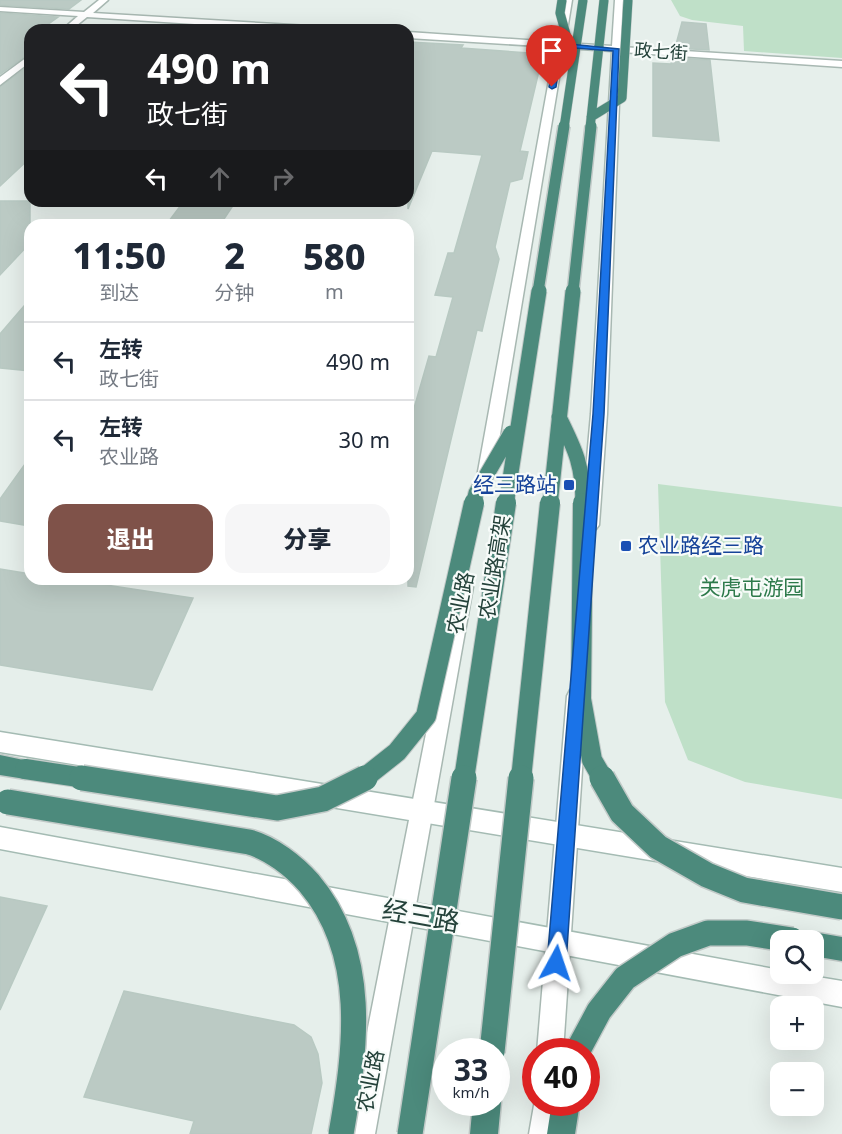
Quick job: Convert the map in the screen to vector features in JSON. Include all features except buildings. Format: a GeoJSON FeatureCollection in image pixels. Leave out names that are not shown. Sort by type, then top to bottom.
{"type":"FeatureCollection","features":[{"type":"Feature","properties":{"kind":"highway"},"geometry":{"type":"LineString","coordinates":[[562,0],[560,13],[573,62]]}},
{"type":"Feature","properties":{"kind":"highway","name":"农业路高架"},"geometry":{"type":"LineString","coordinates":[[410,1134],[583,0]]}},
{"type":"Feature","properties":{"kind":"highway"},"geometry":{"type":"LineString","coordinates":[[493,1038],[604,0]]}},
{"type":"Feature","properties":{"kind":"highway"},"geometry":{"type":"LineString","coordinates":[[591,117],[622,98],[628,0]]}},
{"type":"Feature","properties":{"kind":"highway"},"geometry":{"type":"LineString","coordinates":[[558,416],[576,451],[583,474],[580,699],[592,760],[622,813],[658,847],[707,875],[744,890],[842,907]]}},
{"type":"Feature","properties":{"kind":"highway"},"geometry":{"type":"LineString","coordinates":[[0,765],[277,808],[295,807],[340,794],[380,769],[407,744],[426,716],[476,494],[517,424]]}},
{"type":"Feature","properties":{"kind":"highway"},"geometry":{"type":"LineString","coordinates":[[4,801],[261,846],[301,873],[333,914],[348,952],[354,1016],[341,1134]]}},
{"type":"Feature","properties":{"kind":"highway"},"geometry":{"type":"LineString","coordinates":[[585,1038],[598,1011],[625,978],[675,945],[708,933],[747,933],[770,937]]}},
{"type":"Feature","properties":{"kind":"highway"},"geometry":{"type":"LineString","coordinates":[[824,946],[842,949]]}},
{"type":"Feature","properties":{"kind":"highway"},"geometry":{"type":"LineString","coordinates":[[484,1134],[486,1116]]}},
{"type":"Feature","properties":{"kind":"highway"},"geometry":{"type":"LineString","coordinates":[[561,1134],[564,1116]]}},
{"type":"Feature","properties":{"kind":"street"},"geometry":{"type":"LineString","coordinates":[[74,24],[104,0]]}},
{"type":"Feature","properties":{"kind":"street","name":"农业路"},"geometry":{"type":"LineString","coordinates":[[361,1134],[499,403],[568,0]]}},
{"type":"Feature","properties":{"kind":"street"},"geometry":{"type":"LineString","coordinates":[[551,1038],[599,414],[619,0]]}},
{"type":"Feature","properties":{"kind":"street"},"geometry":{"type":"LineString","coordinates":[[0,9],[236,24]]}},
{"type":"Feature","properties":{"kind":"street","name":"政七街"},"geometry":{"type":"LineString","coordinates":[[414,35],[842,64]]}},
{"type":"Feature","properties":{"kind":"street"},"geometry":{"type":"LineString","coordinates":[[0,82],[24,63]]}},
{"type":"Feature","properties":{"kind":"street"},"geometry":{"type":"LineString","coordinates":[[0,742],[842,880]]}},
{"type":"Feature","properties":{"kind":"street","name":"经三路"},"geometry":{"type":"LineString","coordinates":[[0,838],[842,994]]}},
{"type":"Feature","properties":{"kind":"street"},"geometry":{"type":"LineString","coordinates":[[543,1134],[545,1116]]}},
{"type":"Feature","properties":{"kind":"green space"},"geometry":{"type":"Polygon","coordinates":[[[671,0],[842,0],[842,58],[744,51],[743,26],[692,20],[680,16],[671,0]]]}},
{"type":"Feature","properties":{"kind":"green space","name":"关虎屯游园"},"geometry":{"type":"Polygon","coordinates":[[[658,484],[842,507],[842,799],[745,782],[688,760],[665,702],[658,484]]]}},
{"type":"Feature","properties":{"kind":"place","name":"经三路站"},"geometry":{"type":"Point","coordinates":[569,485]}},
{"type":"Feature","properties":{"kind":"place","name":"农业路经三路"},"geometry":{"type":"Point","coordinates":[626,546]}},
{"type":"Feature","properties":{"kind":"route"},"geometry":{"type":"LineString","coordinates":[[552,87],[559,45],[616,49],[599,414],[556,963]]}}]}
